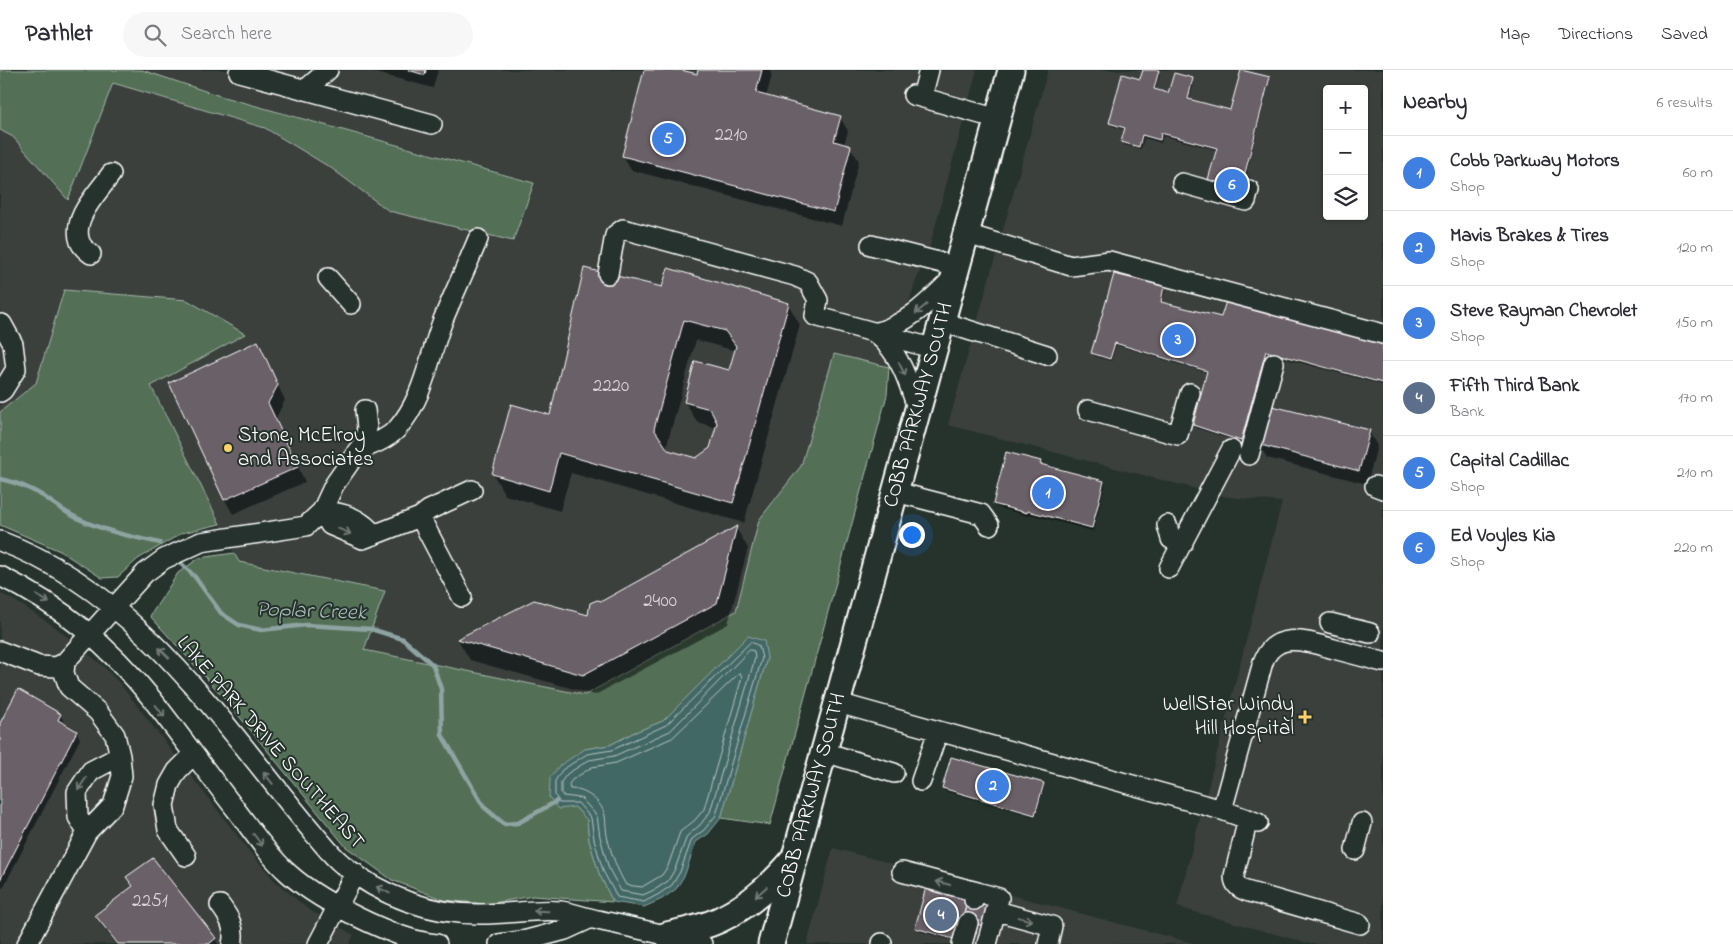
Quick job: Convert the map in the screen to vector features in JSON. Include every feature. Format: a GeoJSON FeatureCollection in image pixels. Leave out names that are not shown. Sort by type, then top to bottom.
{"type":"FeatureCollection","features":[{"type":"Feature","properties":{"kind":"main road","name":"COBB PARKWAY SOUTH"},"geometry":{"type":"LineString","coordinates":[[772,944],[1011,70]]}},
{"type":"Feature","properties":{"kind":"main road"},"geometry":{"type":"LineString","coordinates":[[675,939],[733,912],[760,893],[795,858]]}},
{"type":"Feature","properties":{"kind":"street"},"geometry":{"type":"LineString","coordinates":[[305,90],[328,70]]}},
{"type":"Feature","properties":{"kind":"street"},"geometry":{"type":"LineString","coordinates":[[929,70],[918,96],[998,119]]}},
{"type":"Feature","properties":{"kind":"street"},"geometry":{"type":"LineString","coordinates":[[239,72],[432,124]]}},
{"type":"Feature","properties":{"kind":"street"},"geometry":{"type":"LineString","coordinates":[[91,254],[81,244],[78,229],[85,210],[111,174]]}},
{"type":"Feature","properties":{"kind":"street"},"geometry":{"type":"LineString","coordinates":[[1182,183],[1246,201],[1249,190]]}},
{"type":"Feature","properties":{"kind":"street"},"geometry":{"type":"LineString","coordinates":[[608,274],[615,235],[623,229],[795,276],[808,282],[818,300],[815,316],[935,349]]}},
{"type":"Feature","properties":{"kind":"street"},"geometry":{"type":"LineString","coordinates":[[967,234],[1070,266],[1109,261],[1383,334]]}},
{"type":"Feature","properties":{"kind":"street"},"geometry":{"type":"LineString","coordinates":[[357,451],[381,441],[396,429],[409,411],[415,383],[478,240]]}},
{"type":"Feature","properties":{"kind":"street"},"geometry":{"type":"LineString","coordinates":[[871,245],[957,271],[933,299],[910,318],[898,325],[875,333]]}},
{"type":"Feature","properties":{"kind":"street"},"geometry":{"type":"LineString","coordinates":[[328,278],[351,304]]}},
{"type":"Feature","properties":{"kind":"street"},"geometry":{"type":"LineString","coordinates":[[943,322],[1047,355]]}},
{"type":"Feature","properties":{"kind":"street"},"geometry":{"type":"LineString","coordinates":[[0,392],[16,368],[13,344],[2,324]]}},
{"type":"Feature","properties":{"kind":"street"},"geometry":{"type":"LineString","coordinates":[[875,333],[890,347],[900,364],[918,411]]}},
{"type":"Feature","properties":{"kind":"street"},"geometry":{"type":"LineString","coordinates":[[1250,455],[1274,363]]}},
{"type":"Feature","properties":{"kind":"street"},"geometry":{"type":"LineString","coordinates":[[1088,410],[1178,435],[1190,394]]}},
{"type":"Feature","properties":{"kind":"street"},"geometry":{"type":"LineString","coordinates":[[0,651],[44,667],[56,667],[65,662],[145,573],[156,564],[201,542],[306,526],[322,511],[334,484],[364,442],[367,428],[365,410]]}},
{"type":"Feature","properties":{"kind":"street"},"geometry":{"type":"LineString","coordinates":[[1169,568],[1230,450]]}},
{"type":"Feature","properties":{"kind":"street"},"geometry":{"type":"LineString","coordinates":[[322,511],[337,512],[365,524],[374,535],[420,518],[429,510],[472,490]]}},
{"type":"Feature","properties":{"kind":"street"},"geometry":{"type":"LineString","coordinates":[[896,492],[981,514],[989,525]]}},
{"type":"Feature","properties":{"kind":"street"},"geometry":{"type":"LineString","coordinates":[[420,518],[462,596]]}},
{"type":"Feature","properties":{"kind":"street"},"geometry":{"type":"LineString","coordinates":[[1167,525],[1171,539],[1183,543]]}},
{"type":"Feature","properties":{"kind":"street","name":"LAKE PARK DRIVE SOUTHEAST"},"geometry":{"type":"LineString","coordinates":[[0,541],[37,556],[64,570],[115,607],[134,624],[172,661],[316,836],[341,863],[395,896],[441,911],[485,914],[533,910],[564,912],[702,944]]}},
{"type":"Feature","properties":{"kind":"street"},"geometry":{"type":"LineString","coordinates":[[0,576],[26,589],[74,620],[112,656],[152,699],[265,849],[287,872],[304,886],[350,914],[401,936],[437,944]]}},
{"type":"Feature","properties":{"kind":"street"},"geometry":{"type":"LineString","coordinates":[[1330,623],[1370,633]]}},
{"type":"Feature","properties":{"kind":"street"},"geometry":{"type":"LineString","coordinates":[[1222,810],[1263,662],[1272,648],[1282,642],[1298,640],[1383,662]]}},
{"type":"Feature","properties":{"kind":"street"},"geometry":{"type":"LineString","coordinates":[[27,944],[87,832],[113,805],[122,776],[115,735],[98,712],[69,687],[64,673],[65,662]]}},
{"type":"Feature","properties":{"kind":"street"},"geometry":{"type":"LineString","coordinates":[[838,703],[1222,810],[1253,821],[1234,876],[1234,882],[1237,886],[1246,891],[1360,924]]}},
{"type":"Feature","properties":{"kind":"street"},"geometry":{"type":"LineString","coordinates":[[921,781],[938,731]]}},
{"type":"Feature","properties":{"kind":"street"},"geometry":{"type":"LineString","coordinates":[[824,752],[894,773]]}},
{"type":"Feature","properties":{"kind":"street"},"geometry":{"type":"LineString","coordinates":[[186,856],[168,830],[164,805],[169,785],[177,770],[194,755]]}},
{"type":"Feature","properties":{"kind":"street"},"geometry":{"type":"LineString","coordinates":[[87,832],[78,817],[76,792],[91,771],[120,756]]}},
{"type":"Feature","properties":{"kind":"street"},"geometry":{"type":"LineString","coordinates":[[1355,850],[1362,823]]}},
{"type":"Feature","properties":{"kind":"street"},"geometry":{"type":"LineString","coordinates":[[902,872],[976,896],[999,898],[988,944]]}},
{"type":"Feature","properties":{"kind":"street"},"geometry":{"type":"LineString","coordinates":[[318,944],[355,873]]}},
{"type":"Feature","properties":{"kind":"street"},"geometry":{"type":"LineString","coordinates":[[220,905],[230,919],[234,935],[232,944]]}},
{"type":"Feature","properties":{"kind":"street"},"geometry":{"type":"LineString","coordinates":[[997,911],[1050,935]]}},
{"type":"Feature","properties":{"kind":"street"},"geometry":{"type":"LineString","coordinates":[[498,944],[527,940],[564,930],[589,918]]}},
{"type":"Feature","properties":{"kind":"street"},"geometry":{"type":"LineString","coordinates":[[962,944],[968,922]]}},
{"type":"Feature","properties":{"kind":"shaded area"},"geometry":{"type":"Polygon","coordinates":[[[142,70],[977,70],[928,253],[915,283],[889,367],[834,354],[801,466],[759,520],[736,611],[585,695],[363,650],[385,590],[239,562],[151,386],[244,334],[64,290],[36,383],[0,412],[0,130],[13,137],[68,199],[113,83],[265,128],[331,168],[389,211],[513,240],[534,182],[220,96],[142,70]]]}},
{"type":"Feature","properties":{"kind":"shaded area"},"geometry":{"type":"Polygon","coordinates":[[[1048,70],[1383,70],[1383,944],[1311,944],[1177,907],[1282,502],[1228,497],[948,425],[1048,70]]]}},
{"type":"Feature","properties":{"kind":"shaded area"},"geometry":{"type":"Polygon","coordinates":[[[0,593],[55,627],[102,665],[121,685],[249,851],[274,880],[309,910],[354,935],[349,944],[0,944],[0,593]]]}},
{"type":"Feature","properties":{"kind":"shaded area"},"geometry":{"type":"Polygon","coordinates":[[[833,848],[1196,944],[807,944],[833,848]]]}},
{"type":"Feature","properties":{"kind":"green space"},"geometry":{"type":"Polygon","coordinates":[[[0,70],[142,70],[220,96],[534,183],[513,241],[389,211],[331,168],[265,128],[113,83],[68,200],[13,137],[0,130],[0,70]]]}},
{"type":"Feature","properties":{"kind":"green space"},"geometry":{"type":"Polygon","coordinates":[[[64,290],[187,300],[245,334],[151,386],[220,524],[182,533],[138,559],[118,577],[102,578],[60,551],[0,525],[0,412],[36,383],[64,290]]]}},
{"type":"Feature","properties":{"kind":"green space"},"geometry":{"type":"Polygon","coordinates":[[[834,354],[889,367],[887,395],[770,825],[721,818],[767,658],[748,636],[663,721],[610,745],[585,749],[575,807],[587,820],[589,840],[599,873],[613,902],[533,896],[487,904],[444,900],[392,880],[346,847],[225,699],[150,616],[178,573],[199,558],[234,553],[239,562],[385,591],[364,650],[585,695],[736,611],[759,520],[801,466],[834,354]]]}},
{"type":"Feature","properties":{"kind":"water"},"geometry":{"type":"Polygon","coordinates":[[[748,636],[764,641],[767,658],[721,818],[708,834],[696,842],[685,874],[676,889],[662,899],[644,907],[613,902],[599,873],[589,840],[587,820],[575,807],[558,809],[549,797],[550,778],[559,766],[585,749],[610,745],[663,721],[748,636]]]}},
{"type":"Feature","properties":{"kind":"building"},"geometry":{"type":"Polygon","coordinates":[[[408,70],[426,70],[425,75],[408,70]]]}},
{"type":"Feature","properties":{"kind":"building"},"geometry":{"type":"Polygon","coordinates":[[[644,70],[681,70],[697,74],[698,70],[762,70],[756,93],[841,116],[834,141],[851,146],[834,212],[622,156],[644,70]]]}},
{"type":"Feature","properties":{"kind":"building"},"geometry":{"type":"Polygon","coordinates":[[[1143,70],[1159,70],[1154,89],[1168,93],[1174,73],[1193,78],[1188,99],[1230,110],[1241,70],[1270,77],[1240,192],[1207,183],[1217,148],[1161,133],[1160,140],[1142,135],[1139,147],[1121,142],[1125,128],[1109,123],[1122,74],[1140,79],[1143,70]]]}},
{"type":"Feature","properties":{"kind":"building"},"geometry":{"type":"Polygon","coordinates":[[[584,268],[662,287],[668,268],[789,303],[733,503],[559,453],[549,491],[492,474],[511,404],[550,415],[584,268]],[[684,320],[654,429],[668,450],[696,458],[710,448],[717,423],[710,409],[684,402],[695,361],[729,370],[736,346],[725,331],[684,320]]]}},
{"type":"Feature","properties":{"kind":"building"},"geometry":{"type":"Polygon","coordinates":[[[1114,274],[1164,286],[1161,302],[1221,317],[1227,298],[1383,342],[1382,383],[1266,351],[1241,441],[1193,425],[1207,371],[1115,343],[1110,359],[1091,353],[1114,274]]]}},
{"type":"Feature","properties":{"kind":"building"},"geometry":{"type":"Polygon","coordinates":[[[258,341],[278,385],[268,403],[298,467],[224,500],[169,383],[258,341]]]}},
{"type":"Feature","properties":{"kind":"building"},"geometry":{"type":"Polygon","coordinates":[[[1268,405],[1370,430],[1359,471],[1257,444],[1268,405]]]}},
{"type":"Feature","properties":{"kind":"building"},"geometry":{"type":"Polygon","coordinates":[[[1006,452],[1041,461],[1040,464],[1104,481],[1092,528],[993,504],[1006,452]]]}},
{"type":"Feature","properties":{"kind":"building"},"geometry":{"type":"Polygon","coordinates":[[[737,526],[717,603],[583,675],[457,639],[534,600],[588,615],[590,603],[597,600],[602,601],[737,526]]]}},
{"type":"Feature","properties":{"kind":"building"},"geometry":{"type":"Polygon","coordinates":[[[18,689],[61,714],[58,720],[77,731],[0,880],[0,723],[18,689]]]}},
{"type":"Feature","properties":{"kind":"building"},"geometry":{"type":"Polygon","coordinates":[[[951,757],[1044,783],[1035,815],[942,788],[951,757]]]}},
{"type":"Feature","properties":{"kind":"building"},"geometry":{"type":"Polygon","coordinates":[[[153,858],[216,938],[209,944],[118,944],[95,915],[133,886],[126,877],[153,858]]]}},
{"type":"Feature","properties":{"kind":"building"},"geometry":{"type":"Polygon","coordinates":[[[926,887],[968,899],[957,940],[915,928],[926,887]]]}},
{"type":"Feature","properties":{"kind":"building"},"geometry":{"type":"Polygon","coordinates":[[[968,899],[989,904],[984,926],[962,921],[968,899]]]}},
{"type":"Feature","properties":{"kind":"waterway","name":"Poplar Creek"},"geometry":{"type":"LineString","coordinates":[[0,479],[33,490],[69,514],[98,527],[160,543]]}},
{"type":"Feature","properties":{"kind":"waterway","name":"Poplar Creek"},"geometry":{"type":"LineString","coordinates":[[182,564],[195,577],[221,613],[239,625],[261,630],[306,625],[371,629],[403,639],[433,665],[441,689],[442,735],[484,807],[504,824],[518,823],[557,801]]}},
{"type":"Feature","properties":{"kind":"place","name":"Capital Cadillac"},"geometry":{"type":"Point","coordinates":[668,139]}},
{"type":"Feature","properties":{"kind":"place","name":"Ed Voyles Kia"},"geometry":{"type":"Point","coordinates":[1232,185]}},
{"type":"Feature","properties":{"kind":"place","name":"Steve Rayman Chevrolet"},"geometry":{"type":"Point","coordinates":[1178,340]}},
{"type":"Feature","properties":{"kind":"place","name":"Stone, McElroy and Associates"},"geometry":{"type":"Point","coordinates":[228,448]}},
{"type":"Feature","properties":{"kind":"place","name":"Cobb Parkway Motors"},"geometry":{"type":"Point","coordinates":[1048,493]}},
{"type":"Feature","properties":{"kind":"place","name":"WellStar Windy Hill Hospital"},"geometry":{"type":"Point","coordinates":[1305,717]}},
{"type":"Feature","properties":{"kind":"place","name":"Mavis Brakes & Tires"},"geometry":{"type":"Point","coordinates":[993,786]}},
{"type":"Feature","properties":{"kind":"place","name":"Fifth Third Bank"},"geometry":{"type":"Point","coordinates":[941,915]}}]}
